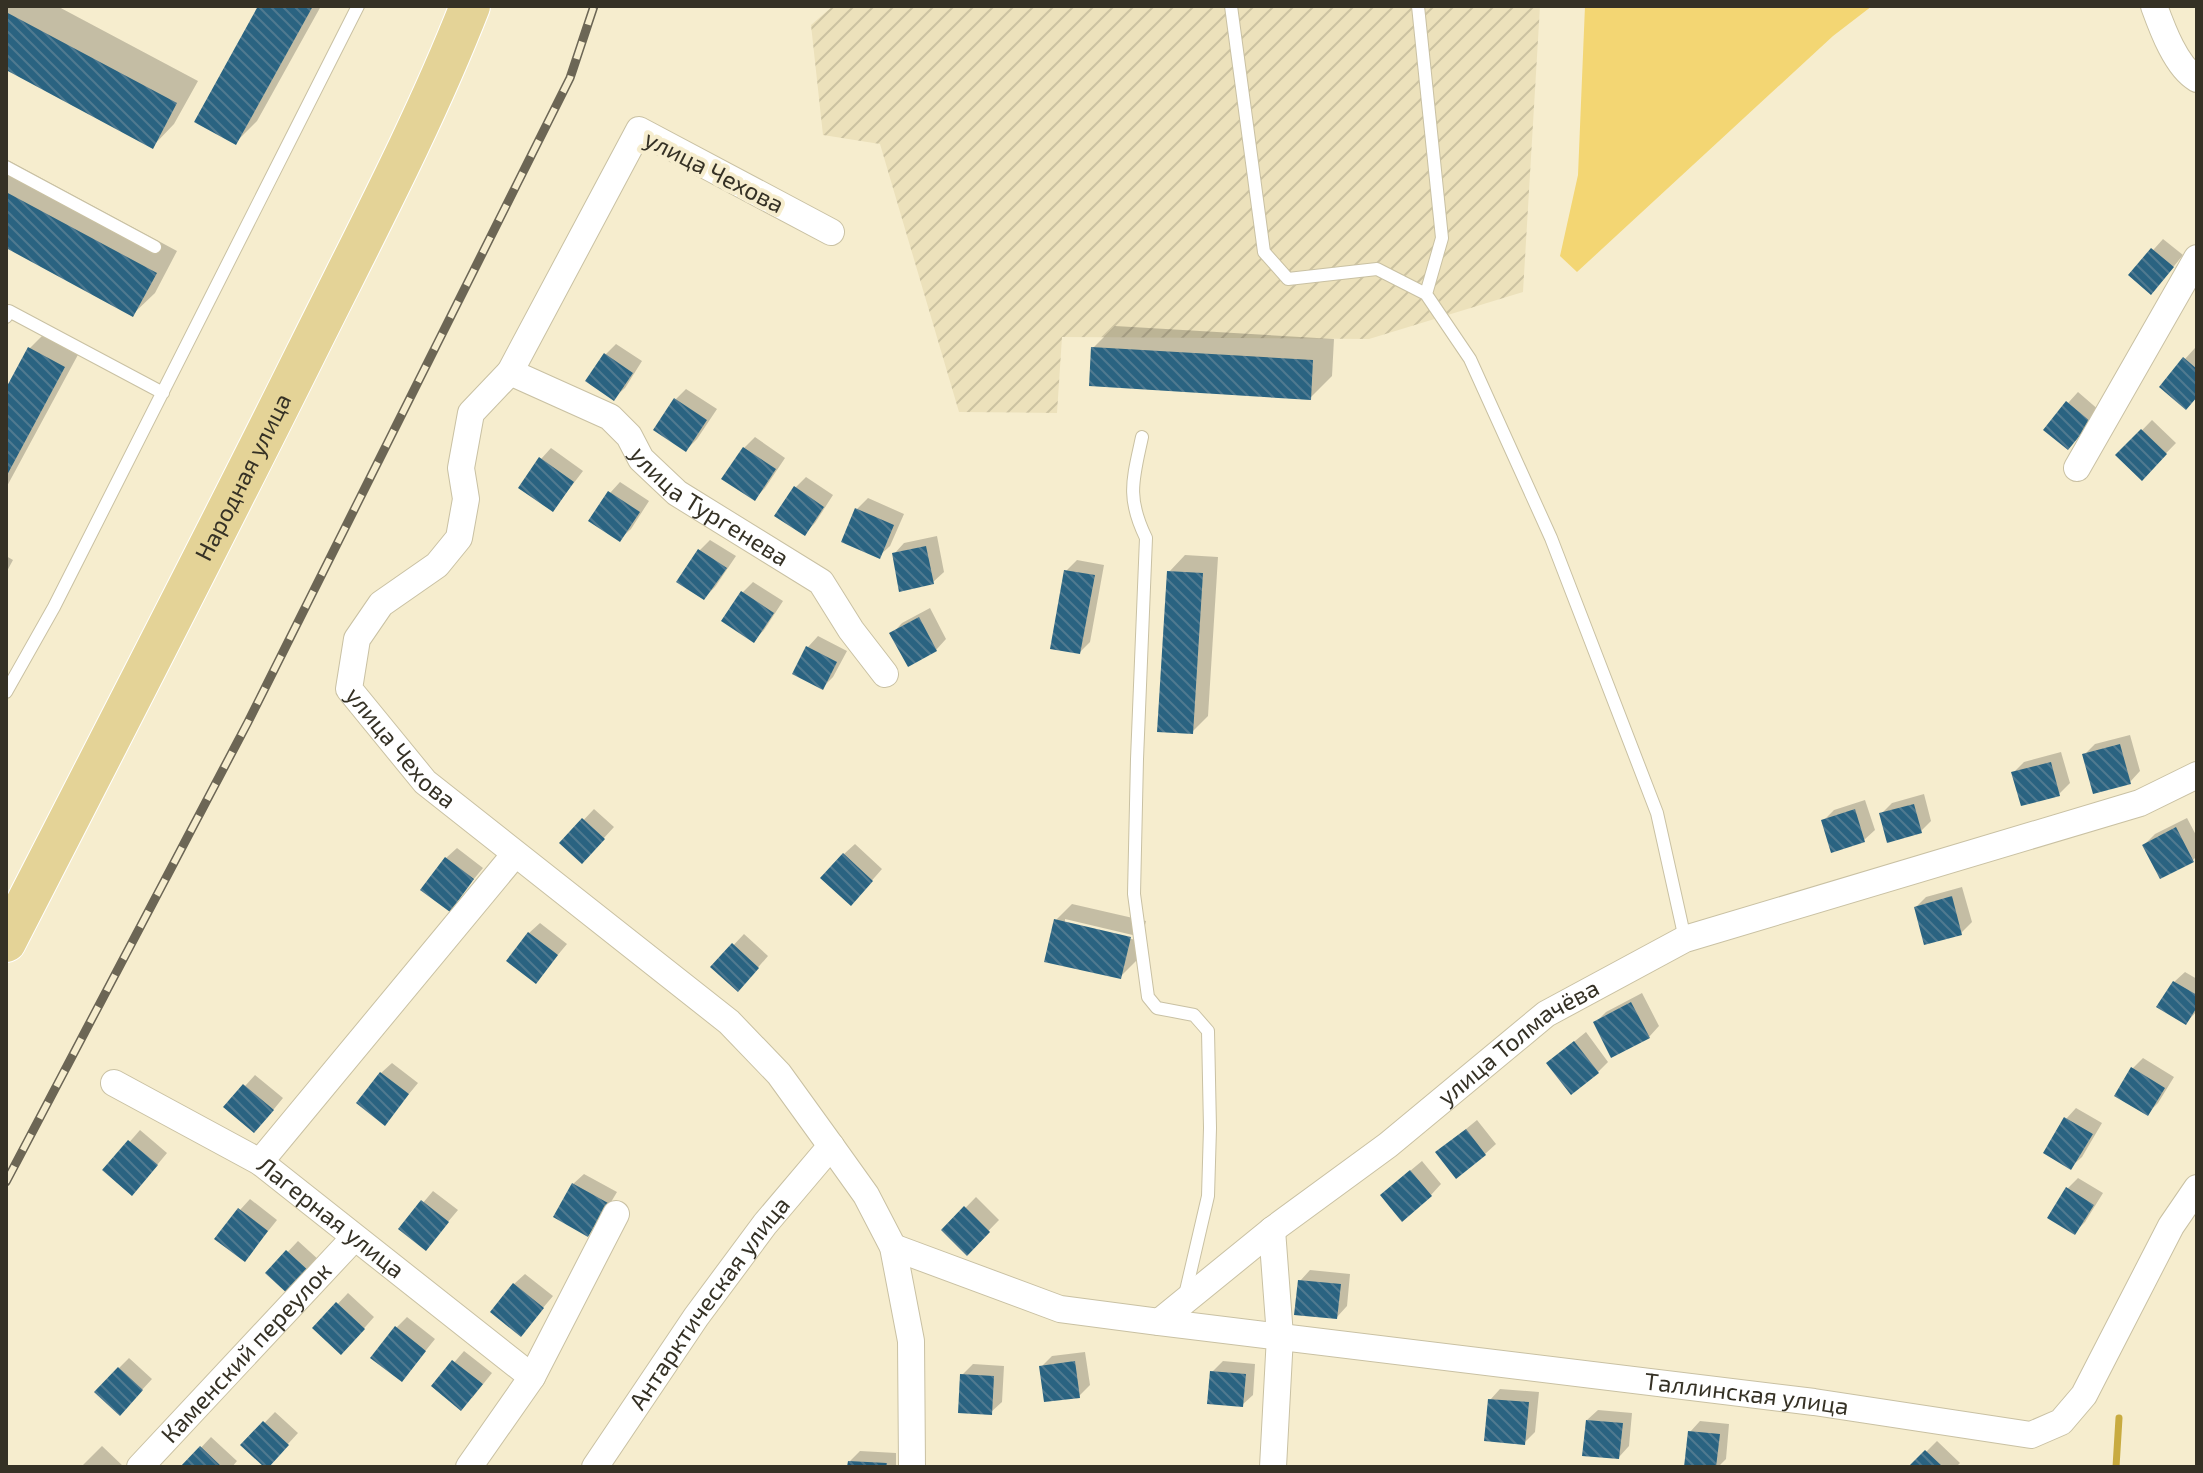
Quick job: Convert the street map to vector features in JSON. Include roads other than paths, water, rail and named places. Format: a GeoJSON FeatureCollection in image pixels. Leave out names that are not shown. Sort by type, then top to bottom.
{"type":"FeatureCollection","features":[{"type":"Feature","properties":{"kind":"main road","name":"Народная улица"},"geometry":{"type":"LineString","coordinates":[[6,942],[221,525],[380,205],[448,62],[470,6]]}},
{"type":"Feature","properties":{"kind":"street"},"geometry":{"type":"LineString","coordinates":[[2154,6],[2164,35],[2189,75],[2197,79]]}},
{"type":"Feature","properties":{"kind":"street","name":"улица Чехова"},"geometry":{"type":"LineString","coordinates":[[831,232],[639,130],[510,372],[471,413],[461,468],[466,499],[459,538],[437,565],[381,604],[357,639],[349,689],[425,782],[729,1022],[779,1074],[866,1195],[893,1247],[911,1341],[912,1467]]}},
{"type":"Feature","properties":{"kind":"street"},"geometry":{"type":"LineString","coordinates":[[2077,468],[2197,258]]}},
{"type":"Feature","properties":{"kind":"street","name":"улица Тургенева"},"geometry":{"type":"LineString","coordinates":[[510,372],[610,417],[629,436],[641,459],[677,493],[821,582],[851,630],[885,674]]}},
{"type":"Feature","properties":{"kind":"street","name":"улица Толмачёва"},"geometry":{"type":"LineString","coordinates":[[1159,1322],[1272,1230],[1388,1145],[1546,1014],[1685,939],[2140,803],[2197,775]]}},
{"type":"Feature","properties":{"kind":"street"},"geometry":{"type":"LineString","coordinates":[[260,1162],[515,854]]}},
{"type":"Feature","properties":{"kind":"street","name":"Лагерная улица"},"geometry":{"type":"LineString","coordinates":[[114,1083],[260,1162],[532,1377]]}},
{"type":"Feature","properties":{"kind":"street","name":"Антарктическая улица"},"geometry":{"type":"LineString","coordinates":[[595,1467],[696,1317],[765,1224],[831,1146]]}},
{"type":"Feature","properties":{"kind":"street","name":"Таллинская улица"},"geometry":{"type":"LineString","coordinates":[[1159,1322],[1814,1402],[2031,1435],[2061,1422],[2084,1395],[2171,1226],[2197,1188]]}},
{"type":"Feature","properties":{"kind":"street"},"geometry":{"type":"LineString","coordinates":[[469,1467],[532,1377],[616,1214]]}},
{"type":"Feature","properties":{"kind":"street"},"geometry":{"type":"LineString","coordinates":[[1272,1230],[1280,1336],[1273,1467]]}},
{"type":"Feature","properties":{"kind":"street","name":"Каменский переулок"},"geometry":{"type":"LineString","coordinates":[[140,1467],[354,1238]]}},
{"type":"Feature","properties":{"kind":"street"},"geometry":{"type":"LineString","coordinates":[[893,1247],[1060,1309],[1159,1322]]}},
{"type":"Feature","properties":{"kind":"lane"},"geometry":{"type":"LineString","coordinates":[[6,692],[54,607],[358,6]]}},
{"type":"Feature","properties":{"kind":"lane"},"geometry":{"type":"LineString","coordinates":[[1231,6],[1264,252],[1288,279],[1377,269],[1426,294],[1470,359],[1551,538],[1657,813],[1685,939]]}},
{"type":"Feature","properties":{"kind":"lane"},"geometry":{"type":"LineString","coordinates":[[1418,6],[1442,238],[1426,294]]}},
{"type":"Feature","properties":{"kind":"lane"},"geometry":{"type":"LineString","coordinates":[[6,167],[155,247]]}},
{"type":"Feature","properties":{"kind":"lane"},"geometry":{"type":"LineString","coordinates":[[6,317],[9,311],[163,393]]}},
{"type":"Feature","properties":{"kind":"lane"},"geometry":{"type":"LineString","coordinates":[[1142,437],[1131,487],[1135,515],[1146,538],[1134,894],[1148,997],[1157,1008],[1194,1015],[1208,1031],[1208,1196],[1184,1302]]}},
{"type":"Feature","properties":{"kind":"waterway"},"geometry":{"type":"LineString","coordinates":[[2116,1467],[2119,1418]]}},
{"type":"Feature","properties":{"kind":"railway"},"geometry":{"type":"LineString","coordinates":[[6,1182],[248,722],[570,78],[594,6]]}}]}
